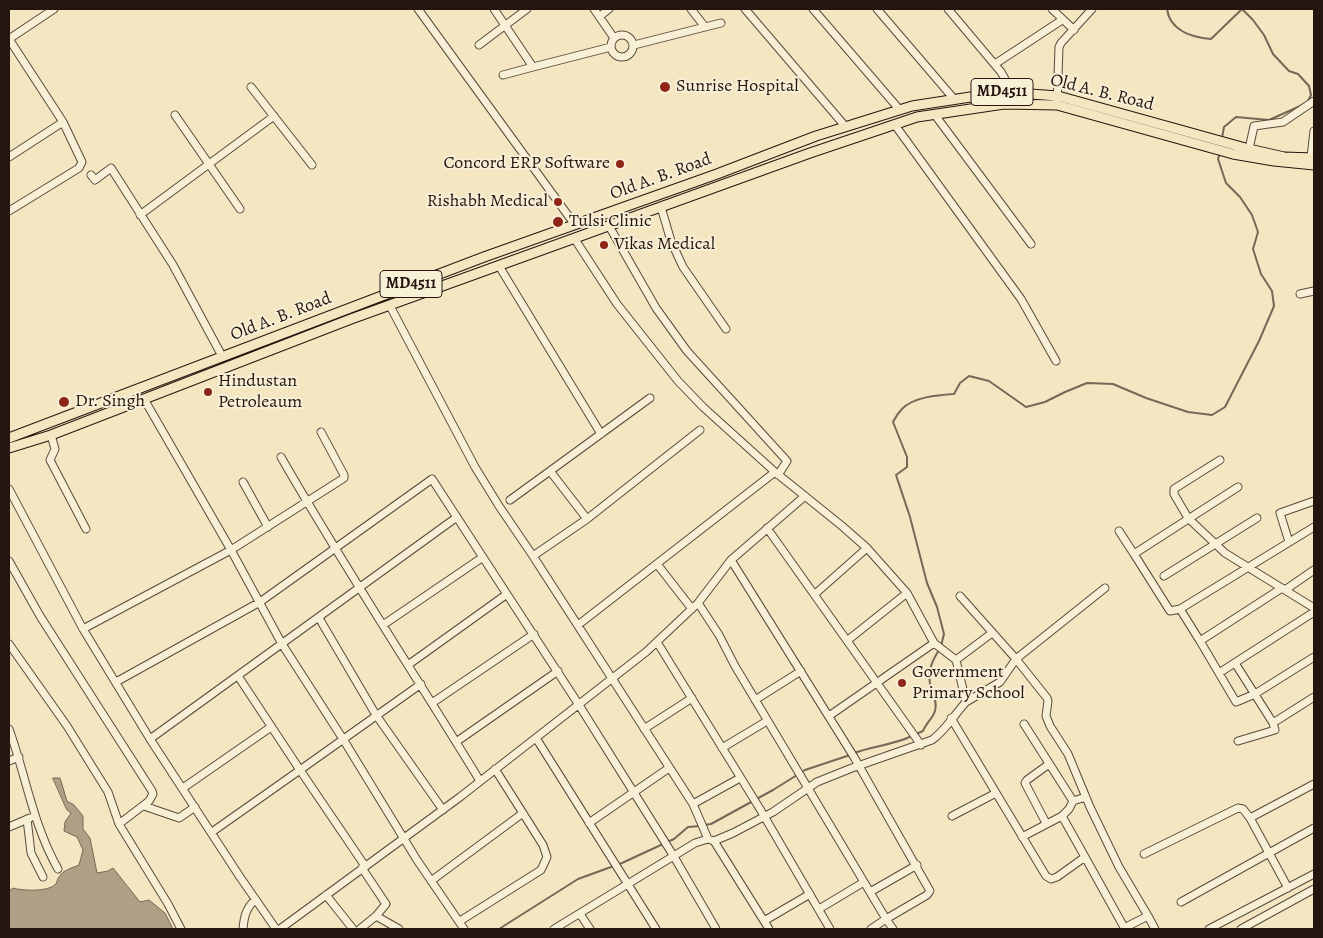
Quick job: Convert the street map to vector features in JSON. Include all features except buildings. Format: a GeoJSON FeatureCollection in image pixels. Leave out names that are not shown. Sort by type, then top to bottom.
{"type":"FeatureCollection","features":[{"type":"Feature","properties":{"kind":"main road","name":"Old A. B. Road"},"geometry":{"type":"LineString","coordinates":[[9,438],[415,283],[845,126],[899,109],[1003,92],[1058,96],[1274,161],[1313,160]]}},
{"type":"Feature","properties":{"kind":"main road","name":"Old A. B. Road"},"geometry":{"type":"LineString","coordinates":[[9,448],[51,435],[351,319],[810,153],[917,118],[1004,104],[1057,105],[1187,136]]}},
{"type":"Feature","properties":{"kind":"main road"},"geometry":{"type":"LineString","coordinates":[[807,140],[810,153]]}},
{"type":"Feature","properties":{"kind":"main road","name":"Old A. B. Road"},"geometry":{"type":"LineString","coordinates":[[1234,150],[1249,149],[1313,160]]}},
{"type":"Feature","properties":{"kind":"street"},"geometry":{"type":"LineString","coordinates":[[9,211],[79,168],[82,162],[63,122],[9,39],[54,9]]}},
{"type":"Feature","properties":{"kind":"street"},"geometry":{"type":"LineString","coordinates":[[418,9],[575,225]]}},
{"type":"Feature","properties":{"kind":"street"},"geometry":{"type":"LineString","coordinates":[[494,9],[533,67]]}},
{"type":"Feature","properties":{"kind":"street"},"geometry":{"type":"LineString","coordinates":[[479,46],[527,9]]}},
{"type":"Feature","properties":{"kind":"street"},"geometry":{"type":"LineString","coordinates":[[594,9],[614,38]]}},
{"type":"Feature","properties":{"kind":"street"},"geometry":{"type":"LineString","coordinates":[[600,16],[609,9]]}},
{"type":"Feature","properties":{"kind":"street"},"geometry":{"type":"LineString","coordinates":[[691,9],[705,27]]}},
{"type":"Feature","properties":{"kind":"street"},"geometry":{"type":"LineString","coordinates":[[745,9],[845,126]]}},
{"type":"Feature","properties":{"kind":"street"},"geometry":{"type":"LineString","coordinates":[[813,9],[899,109]]}},
{"type":"Feature","properties":{"kind":"street"},"geometry":{"type":"LineString","coordinates":[[877,9],[954,100]]}},
{"type":"Feature","properties":{"kind":"street"},"geometry":{"type":"LineString","coordinates":[[948,9],[995,64],[1005,79],[1003,92]]}},
{"type":"Feature","properties":{"kind":"street"},"geometry":{"type":"LineString","coordinates":[[1052,9],[1074,30]]}},
{"type":"Feature","properties":{"kind":"street"},"geometry":{"type":"LineString","coordinates":[[1057,105],[1059,47],[1092,9]]}},
{"type":"Feature","properties":{"kind":"street"},"geometry":{"type":"LineString","coordinates":[[995,64],[1062,20]]}},
{"type":"Feature","properties":{"kind":"street"},"geometry":{"type":"LineString","coordinates":[[634,45],[721,23]]}},
{"type":"Feature","properties":{"kind":"street"},"geometry":{"type":"LineString","coordinates":[[620,35],[631,39],[634,45],[631,54],[624,58],[615,55],[611,47],[614,38],[620,35]]}},
{"type":"Feature","properties":{"kind":"street"},"geometry":{"type":"LineString","coordinates":[[503,75],[611,47]]}},
{"type":"Feature","properties":{"kind":"street"},"geometry":{"type":"LineString","coordinates":[[252,87],[312,165]]}},
{"type":"Feature","properties":{"kind":"street"},"geometry":{"type":"LineString","coordinates":[[1249,149],[1254,126],[1283,122],[1314,101]]}},
{"type":"Feature","properties":{"kind":"street"},"geometry":{"type":"LineString","coordinates":[[175,115],[240,209]]}},
{"type":"Feature","properties":{"kind":"street"},"geometry":{"type":"LineString","coordinates":[[935,115],[1031,244]]}},
{"type":"Feature","properties":{"kind":"street"},"geometry":{"type":"LineString","coordinates":[[140,215],[274,116]]}},
{"type":"Feature","properties":{"kind":"street"},"geometry":{"type":"LineString","coordinates":[[9,157],[63,122]]}},
{"type":"Feature","properties":{"kind":"street"},"geometry":{"type":"LineString","coordinates":[[895,125],[1021,299],[1056,361]]}},
{"type":"Feature","properties":{"kind":"street"},"geometry":{"type":"LineString","coordinates":[[1313,160],[1314,131]]}},
{"type":"Feature","properties":{"kind":"street"},"geometry":{"type":"LineString","coordinates":[[91,175],[95,180],[111,168],[173,265],[222,356]]}},
{"type":"Feature","properties":{"kind":"street"},"geometry":{"type":"LineString","coordinates":[[661,207],[671,241],[683,267],[726,329]]}},
{"type":"Feature","properties":{"kind":"street"},"geometry":{"type":"LineString","coordinates":[[578,625],[777,474],[787,461],[687,351],[656,308],[609,226]]}},
{"type":"Feature","properties":{"kind":"street"},"geometry":{"type":"LineString","coordinates":[[574,238],[617,304],[678,381],[703,408],[777,474],[868,548],[907,593],[936,644],[956,660],[966,702]]}},
{"type":"Feature","properties":{"kind":"street"},"geometry":{"type":"LineString","coordinates":[[499,266],[601,434]]}},
{"type":"Feature","properties":{"kind":"street"},"geometry":{"type":"LineString","coordinates":[[1300,294],[1314,291]]}},
{"type":"Feature","properties":{"kind":"street"},"geometry":{"type":"LineString","coordinates":[[390,306],[475,467],[693,804],[702,826],[769,929]]}},
{"type":"Feature","properties":{"kind":"street"},"geometry":{"type":"LineString","coordinates":[[510,500],[650,398]]}},
{"type":"Feature","properties":{"kind":"street"},"geometry":{"type":"LineString","coordinates":[[144,399],[231,550],[282,644],[395,826],[464,929]]}},
{"type":"Feature","properties":{"kind":"street"},"geometry":{"type":"LineString","coordinates":[[533,556],[587,519],[700,430]]}},
{"type":"Feature","properties":{"kind":"street"},"geometry":{"type":"LineString","coordinates":[[83,629],[231,550],[344,478],[344,474],[321,432]]}},
{"type":"Feature","properties":{"kind":"street"},"geometry":{"type":"LineString","coordinates":[[51,435],[55,449],[50,460],[86,529]]}},
{"type":"Feature","properties":{"kind":"street"},"geometry":{"type":"LineString","coordinates":[[281,457],[359,588],[421,684],[480,781]]}},
{"type":"Feature","properties":{"kind":"street"},"geometry":{"type":"LineString","coordinates":[[1220,460],[1174,490],[1174,494],[1188,518],[1224,553],[1314,608]]}},
{"type":"Feature","properties":{"kind":"street"},"geometry":{"type":"LineString","coordinates":[[550,471],[587,519]]}},
{"type":"Feature","properties":{"kind":"street"},"geometry":{"type":"LineString","coordinates":[[116,682],[260,602],[432,479],[580,705],[662,837],[714,928]]}},
{"type":"Feature","properties":{"kind":"street"},"geometry":{"type":"LineString","coordinates":[[243,482],[268,527]]}},
{"type":"Feature","properties":{"kind":"street"},"geometry":{"type":"LineString","coordinates":[[1134,554],[1238,487]]}},
{"type":"Feature","properties":{"kind":"street"},"geometry":{"type":"LineString","coordinates":[[9,489],[83,629],[150,739],[276,929]]}},
{"type":"Feature","properties":{"kind":"street"},"geometry":{"type":"LineString","coordinates":[[280,929],[442,810],[580,705],[657,642],[692,609],[732,560],[805,496]]}},
{"type":"Feature","properties":{"kind":"street"},"geometry":{"type":"LineString","coordinates":[[1289,542],[1280,513],[1314,501]]}},
{"type":"Feature","properties":{"kind":"street"},"geometry":{"type":"LineString","coordinates":[[150,739],[457,518]]}},
{"type":"Feature","properties":{"kind":"street"},"geometry":{"type":"LineString","coordinates":[[1164,576],[1257,518]]}},
{"type":"Feature","properties":{"kind":"street"},"geometry":{"type":"LineString","coordinates":[[1119,531],[1168,608],[1172,611],[1180,609],[1314,527]]}},
{"type":"Feature","properties":{"kind":"street"},"geometry":{"type":"LineString","coordinates":[[767,528],[913,730],[919,742]]}},
{"type":"Feature","properties":{"kind":"street"},"geometry":{"type":"LineString","coordinates":[[815,594],[868,548]]}},
{"type":"Feature","properties":{"kind":"street"},"geometry":{"type":"LineString","coordinates":[[383,625],[484,557]]}},
{"type":"Feature","properties":{"kind":"street"},"geometry":{"type":"LineString","coordinates":[[732,560],[854,757],[917,865],[930,891],[927,895],[871,929]]}},
{"type":"Feature","properties":{"kind":"street"},"geometry":{"type":"LineString","coordinates":[[9,562],[40,616],[152,791],[152,799],[119,824]]}},
{"type":"Feature","properties":{"kind":"street"},"geometry":{"type":"LineString","coordinates":[[657,564],[692,609]]}},
{"type":"Feature","properties":{"kind":"street"},"geometry":{"type":"LineString","coordinates":[[1200,641],[1314,570]]}},
{"type":"Feature","properties":{"kind":"street"},"geometry":{"type":"LineString","coordinates":[[554,929],[627,884],[671,852],[695,842],[711,840],[764,816],[817,782],[919,742],[932,740],[942,732],[966,702],[1000,682],[1016,659],[1105,588]]}},
{"type":"Feature","properties":{"kind":"street"},"geometry":{"type":"LineString","coordinates":[[848,640],[907,593]]}},
{"type":"Feature","properties":{"kind":"street"},"geometry":{"type":"LineString","coordinates":[[408,665],[507,594]]}},
{"type":"Feature","properties":{"kind":"street"},"geometry":{"type":"LineString","coordinates":[[960,596],[1016,659],[1047,698],[1048,721],[1068,754],[1119,867],[1155,929]]}},
{"type":"Feature","properties":{"kind":"street"},"geometry":{"type":"LineString","coordinates":[[698,602],[719,635],[767,721],[893,929]]}},
{"type":"Feature","properties":{"kind":"street"},"geometry":{"type":"LineString","coordinates":[[1180,609],[1236,702],[1255,694],[1314,657]]}},
{"type":"Feature","properties":{"kind":"street"},"geometry":{"type":"LineString","coordinates":[[1219,673],[1314,612]]}},
{"type":"Feature","properties":{"kind":"street"},"geometry":{"type":"LineString","coordinates":[[319,618],[376,715],[442,810]]}},
{"type":"Feature","properties":{"kind":"street"},"geometry":{"type":"LineString","coordinates":[[956,660],[992,633]]}},
{"type":"Feature","properties":{"kind":"street"},"geometry":{"type":"LineString","coordinates":[[432,703],[534,634]]}},
{"type":"Feature","properties":{"kind":"street"},"geometry":{"type":"LineString","coordinates":[[657,642],[760,809],[830,929]]}},
{"type":"Feature","properties":{"kind":"street"},"geometry":{"type":"LineString","coordinates":[[829,716],[936,644]]}},
{"type":"Feature","properties":{"kind":"street"},"geometry":{"type":"LineString","coordinates":[[10,650],[67,726],[108,792],[119,824],[168,904],[181,929]]}},
{"type":"Feature","properties":{"kind":"street"},"geometry":{"type":"LineString","coordinates":[[1235,662],[1273,723],[1275,730],[1238,741]]}},
{"type":"Feature","properties":{"kind":"street"},"geometry":{"type":"LineString","coordinates":[[456,742],[558,671]]}},
{"type":"Feature","properties":{"kind":"street"},"geometry":{"type":"LineString","coordinates":[[755,700],[801,671]]}},
{"type":"Feature","properties":{"kind":"street"},"geometry":{"type":"LineString","coordinates":[[238,676],[386,904],[376,916],[360,929]]}},
{"type":"Feature","properties":{"kind":"street"},"geometry":{"type":"LineString","coordinates":[[212,832],[421,684]]}},
{"type":"Feature","properties":{"kind":"street"},"geometry":{"type":"LineString","coordinates":[[1273,723],[1314,697]]}},
{"type":"Feature","properties":{"kind":"street"},"geometry":{"type":"LineString","coordinates":[[644,729],[692,698]]}},
{"type":"Feature","properties":{"kind":"street"},"geometry":{"type":"LineString","coordinates":[[952,718],[1046,876],[1051,879],[1057,877],[1085,857]]}},
{"type":"Feature","properties":{"kind":"street"},"geometry":{"type":"LineString","coordinates":[[722,748],[767,721]]}},
{"type":"Feature","properties":{"kind":"street"},"geometry":{"type":"LineString","coordinates":[[1024,724],[1073,801]]}},
{"type":"Feature","properties":{"kind":"street"},"geometry":{"type":"LineString","coordinates":[[183,788],[271,727]]}},
{"type":"Feature","properties":{"kind":"street"},"geometry":{"type":"LineString","coordinates":[[9,729],[20,757],[35,816],[44,842],[58,869]]}},
{"type":"Feature","properties":{"kind":"street"},"geometry":{"type":"LineString","coordinates":[[536,738],[656,929]]}},
{"type":"Feature","properties":{"kind":"street"},"geometry":{"type":"LineString","coordinates":[[9,761],[20,757]]}},
{"type":"Feature","properties":{"kind":"street"},"geometry":{"type":"LineString","coordinates":[[1046,823],[1025,783],[1049,764]]}},
{"type":"Feature","properties":{"kind":"street"},"geometry":{"type":"LineString","coordinates":[[589,822],[669,768]]}},
{"type":"Feature","properties":{"kind":"street"},"geometry":{"type":"LineString","coordinates":[[460,922],[541,870],[547,858],[543,845],[495,769]]}},
{"type":"Feature","properties":{"kind":"street"},"geometry":{"type":"LineString","coordinates":[[693,804],[740,778]]}},
{"type":"Feature","properties":{"kind":"street"},"geometry":{"type":"LineString","coordinates":[[1250,818],[1314,784]]}},
{"type":"Feature","properties":{"kind":"street"},"geometry":{"type":"LineString","coordinates":[[952,816],[996,793]]}},
{"type":"Feature","properties":{"kind":"street"},"geometry":{"type":"LineString","coordinates":[[1022,836],[1062,816],[1069,809],[1073,801],[1086,797]]}},
{"type":"Feature","properties":{"kind":"street"},"geometry":{"type":"LineString","coordinates":[[144,806],[179,818],[195,807]]}},
{"type":"Feature","properties":{"kind":"street"},"geometry":{"type":"LineString","coordinates":[[1144,854],[1238,808],[1242,809],[1250,818],[1288,888]]}},
{"type":"Feature","properties":{"kind":"street"},"geometry":{"type":"LineString","coordinates":[[431,881],[523,813]]}},
{"type":"Feature","properties":{"kind":"street"},"geometry":{"type":"LineString","coordinates":[[9,826],[35,816]]}},
{"type":"Feature","properties":{"kind":"street"},"geometry":{"type":"LineString","coordinates":[[1062,816],[1125,928],[1148,916]]}},
{"type":"Feature","properties":{"kind":"street"},"geometry":{"type":"LineString","coordinates":[[27,820],[32,853],[43,877]]}},
{"type":"Feature","properties":{"kind":"street"},"geometry":{"type":"LineString","coordinates":[[1181,902],[1314,828]]}},
{"type":"Feature","properties":{"kind":"street"},"geometry":{"type":"LineString","coordinates":[[870,892],[917,865]]}},
{"type":"Feature","properties":{"kind":"street"},"geometry":{"type":"LineString","coordinates":[[1210,929],[1314,874]]}},
{"type":"Feature","properties":{"kind":"street"},"geometry":{"type":"LineString","coordinates":[[818,909],[864,882]]}},
{"type":"Feature","properties":{"kind":"street"},"geometry":{"type":"LineString","coordinates":[[1241,929],[1314,889]]}},
{"type":"Feature","properties":{"kind":"street"},"geometry":{"type":"LineString","coordinates":[[764,921],[810,894]]}},
{"type":"Feature","properties":{"kind":"street"},"geometry":{"type":"LineString","coordinates":[[326,895],[353,929]]}},
{"type":"Feature","properties":{"kind":"street"},"geometry":{"type":"LineString","coordinates":[[244,929],[245,914],[248,907],[255,900]]}},
{"type":"Feature","properties":{"kind":"street"},"geometry":{"type":"LineString","coordinates":[[580,914],[590,929]]}},
{"type":"Feature","properties":{"kind":"street"},"geometry":{"type":"LineString","coordinates":[[376,916],[399,929]]}},
{"type":"Feature","properties":{"kind":"shaded area"},"geometry":{"type":"Polygon","coordinates":[[[53,778],[60,778],[67,801],[74,805],[83,816],[83,829],[90,838],[97,873],[113,868],[140,902],[149,900],[165,913],[173,929],[9,929],[9,891],[13,888],[42,890],[53,887],[63,873],[79,865],[83,850],[77,837],[64,831],[65,822],[71,813],[67,810],[53,778]]]}},
{"type":"Feature","properties":{"kind":"waterway"},"geometry":{"type":"LineString","coordinates":[[1167,9],[1172,23],[1177,28],[1196,37],[1211,39],[1242,9],[1264,35],[1273,54],[1289,71],[1298,74],[1309,86],[1311,95],[1307,103],[1269,120],[1236,117],[1224,127],[1222,138]]}},
{"type":"Feature","properties":{"kind":"waterway"},"geometry":{"type":"LineString","coordinates":[[941,646],[944,634],[937,607],[927,583],[910,517],[896,475],[907,467],[907,457],[893,422],[902,409],[913,402],[926,397],[954,394],[960,383],[969,376],[989,381],[1026,407],[1045,402],[1087,383],[1113,384],[1146,398],[1188,412],[1212,415],[1225,407],[1259,341],[1274,306],[1272,291],[1261,274],[1253,249],[1258,232],[1252,215],[1240,197],[1226,183],[1218,159],[1220,153]]}},
{"type":"Feature","properties":{"kind":"waterway"},"geometry":{"type":"LineString","coordinates":[[916,734],[923,731],[936,708],[930,684],[930,670],[939,650]]}},
{"type":"Feature","properties":{"kind":"waterway"},"geometry":{"type":"LineString","coordinates":[[854,753],[912,736]]}},
{"type":"Feature","properties":{"kind":"waterway"},"geometry":{"type":"LineString","coordinates":[[704,825],[711,824],[805,770],[850,755]]}},
{"type":"Feature","properties":{"kind":"waterway"},"geometry":{"type":"LineString","coordinates":[[667,842],[674,839],[688,827],[700,826]]}},
{"type":"Feature","properties":{"kind":"waterway"},"geometry":{"type":"LineString","coordinates":[[499,929],[578,879],[622,863],[663,844]]}},
{"type":"Feature","properties":{"kind":"place","name":"Sunrise Hospital"},"geometry":{"type":"Point","coordinates":[665,87]}},
{"type":"Feature","properties":{"kind":"place","name":"Concord ERP Software"},"geometry":{"type":"Point","coordinates":[620,164]}},
{"type":"Feature","properties":{"kind":"place","name":"Rishabh Medical"},"geometry":{"type":"Point","coordinates":[558,202]}},
{"type":"Feature","properties":{"kind":"place","name":"Tulsi Clinic"},"geometry":{"type":"Point","coordinates":[558,222]}},
{"type":"Feature","properties":{"kind":"place","name":"Vikas Medical"},"geometry":{"type":"Point","coordinates":[604,245]}},
{"type":"Feature","properties":{"kind":"place","name":"Hindustan Petroleaum"},"geometry":{"type":"Point","coordinates":[208,392]}},
{"type":"Feature","properties":{"kind":"place","name":"Dr. Singh"},"geometry":{"type":"Point","coordinates":[64,402]}},
{"type":"Feature","properties":{"kind":"place","name":"Government Primary School"},"geometry":{"type":"Point","coordinates":[902,683]}}]}
